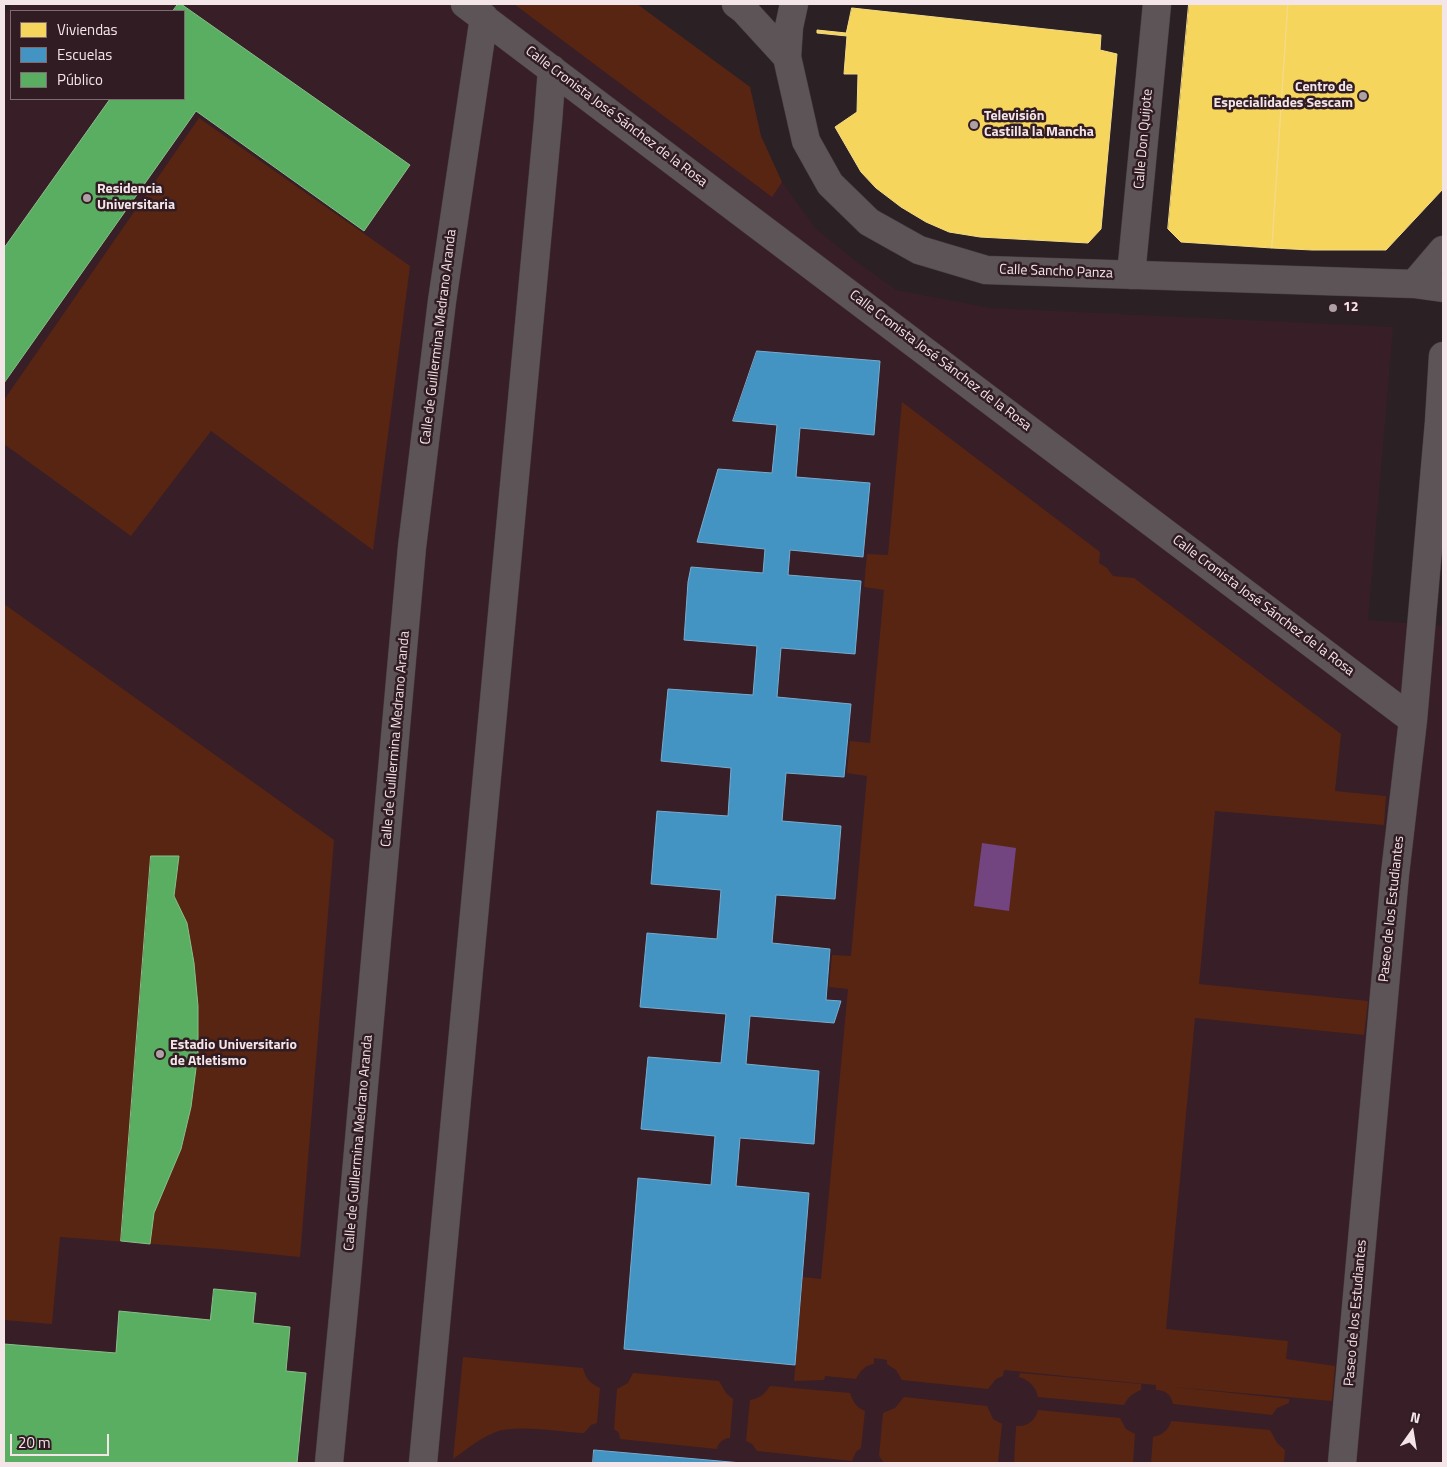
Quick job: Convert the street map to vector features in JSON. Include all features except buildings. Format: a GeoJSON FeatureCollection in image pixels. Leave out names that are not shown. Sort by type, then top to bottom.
{"type":"FeatureCollection","features":[{"type":"Feature","properties":{"kind":"street"},"geometry":{"type":"LineString","coordinates":[[736,4],[744,10],[787,57]]}},
{"type":"Feature","properties":{"kind":"street"},"geometry":{"type":"LineString","coordinates":[[787,57],[789,27],[794,4]]}},
{"type":"Feature","properties":{"kind":"street","name":"Calle Don Quijote"},"geometry":{"type":"LineString","coordinates":[[1131,275],[1157,4]]}},
{"type":"Feature","properties":{"kind":"street","name":"Calle Cronista José Sánchez de la Rosa"},"geometry":{"type":"LineString","coordinates":[[474,11],[1414,720]]}},
{"type":"Feature","properties":{"kind":"street","name":"Calle de Guillermina Medrano Aranda"},"geometry":{"type":"LineString","coordinates":[[329,1463],[412,547],[442,301],[474,11]]}},
{"type":"Feature","properties":{"kind":"street","name":"Calle Sancho Panza"},"geometry":{"type":"LineString","coordinates":[[787,57],[806,141],[830,184],[869,222],[919,250],[986,270],[1414,284],[1443,288]]}},
{"type":"Feature","properties":{"kind":"street"},"geometry":{"type":"LineString","coordinates":[[423,1463],[552,69]]}},
{"type":"Feature","properties":{"kind":"street"},"geometry":{"type":"LineString","coordinates":[[1414,284],[1443,250]]}},
{"type":"Feature","properties":{"kind":"street","name":"Paseo de los Estudiantes"},"geometry":{"type":"LineString","coordinates":[[1342,1463],[1395,874],[1414,720],[1441,422],[1443,356]]}},
{"type":"Feature","properties":{"kind":"shaded area"},"geometry":{"type":"Polygon","coordinates":[[[12,4],[637,4],[750,87],[761,136],[782,182],[815,228],[854,260],[896,290],[990,308],[1393,327],[1368,620],[1443,626],[1443,1463],[4,1463],[4,15],[12,4]]]}},
{"type":"Feature","properties":{"kind":"shaded area"},"geometry":{"type":"Polygon","coordinates":[[[514,4],[637,4],[750,87],[761,136],[782,182],[772,197],[514,4]]]}},
{"type":"Feature","properties":{"kind":"shaded area"},"geometry":{"type":"Polygon","coordinates":[[[199,118],[410,266],[373,550],[211,431],[131,536],[4,444],[4,400],[199,118]]]}},
{"type":"Feature","properties":{"kind":"shaded area"},"geometry":{"type":"Polygon","coordinates":[[[902,402],[1100,552],[1099,563],[1107,568],[1113,576],[1134,578],[1341,734],[1335,791],[1386,796],[1384,825],[1215,811],[1199,984],[1368,1001],[1364,1035],[1195,1018],[1166,1329],[1288,1341],[1286,1359],[1335,1366],[1332,1401],[1174,1387],[1289,1399],[1289,1403],[1277,1408],[1272,1415],[1173,1404],[1167,1394],[1156,1390],[1156,1385],[1004,1370],[1003,1376],[996,1379],[988,1389],[902,1380],[896,1370],[887,1364],[887,1360],[874,1358],[874,1364],[863,1369],[856,1379],[825,1376],[824,1380],[794,1381],[803,1277],[821,1279],[848,989],[829,987],[832,955],[851,956],[867,776],[847,773],[850,741],[870,743],[884,590],[864,587],[867,554],[888,555],[902,402]]]}},
{"type":"Feature","properties":{"kind":"shaded area","name":"Estadio Universitario de Atletismo"},"geometry":{"type":"Polygon","coordinates":[[[4,604],[334,840],[300,1257],[60,1237],[52,1324],[4,1320],[4,604]]]}},
{"type":"Feature","properties":{"kind":"shaded area"},"geometry":{"type":"Polygon","coordinates":[[[982,843],[1016,848],[1009,911],[974,906],[982,843]]]}},
{"type":"Feature","properties":{"kind":"shaded area"},"geometry":{"type":"Polygon","coordinates":[[[463,1357],[583,1368],[589,1380],[600,1388],[597,1423],[591,1425],[584,1433],[526,1429],[496,1432],[484,1437],[453,1459],[463,1357]]]}},
{"type":"Feature","properties":{"kind":"shaded area"},"geometry":{"type":"Polygon","coordinates":[[[633,1373],[719,1381],[726,1393],[733,1399],[730,1438],[721,1441],[717,1449],[620,1439],[619,1433],[614,1429],[617,1389],[628,1383],[633,1373]]]}},
{"type":"Feature","properties":{"kind":"shaded area"},"geometry":{"type":"Polygon","coordinates":[[[1020,1373],[1141,1384],[1141,1390],[1131,1396],[1124,1405],[1038,1397],[1032,1384],[1019,1377],[1020,1373]]]}},
{"type":"Feature","properties":{"kind":"shaded area"},"geometry":{"type":"Polygon","coordinates":[[[770,1386],[850,1393],[855,1404],[865,1411],[861,1448],[856,1452],[852,1461],[757,1451],[752,1444],[746,1441],[750,1400],[762,1396],[770,1386]]]}},
{"type":"Feature","properties":{"kind":"shaded area"},"geometry":{"type":"Polygon","coordinates":[[[904,1397],[987,1406],[993,1419],[1002,1424],[998,1463],[884,1463],[879,1456],[883,1413],[895,1408],[904,1397]]]}},
{"type":"Feature","properties":{"kind":"shaded area"},"geometry":{"type":"Polygon","coordinates":[[[1038,1410],[1120,1418],[1126,1429],[1135,1434],[1133,1463],[1014,1463],[1016,1426],[1030,1422],[1038,1410]]]}},
{"type":"Feature","properties":{"kind":"shaded area"},"geometry":{"type":"Polygon","coordinates":[[[1171,1421],[1270,1430],[1277,1443],[1285,1450],[1284,1463],[1151,1463],[1153,1437],[1165,1432],[1171,1421]]]}},
{"type":"Feature","properties":{"kind":"place","name":"Centro de Especialidades Sescam"},"geometry":{"type":"Point","coordinates":[1363,96]}},
{"type":"Feature","properties":{"kind":"place","name":"Televisión Castilla la Mancha"},"geometry":{"type":"Point","coordinates":[974,125]}},
{"type":"Feature","properties":{"kind":"place","name":"Residencia Universitaria"},"geometry":{"type":"Point","coordinates":[87,198]}},
{"type":"Feature","properties":{"kind":"place","name":"12"},"geometry":{"type":"Point","coordinates":[1333,308]}},
{"type":"Feature","properties":{"kind":"place","name":"Estadio Universitario de Atletismo"},"geometry":{"type":"Point","coordinates":[160,1054]}}]}
